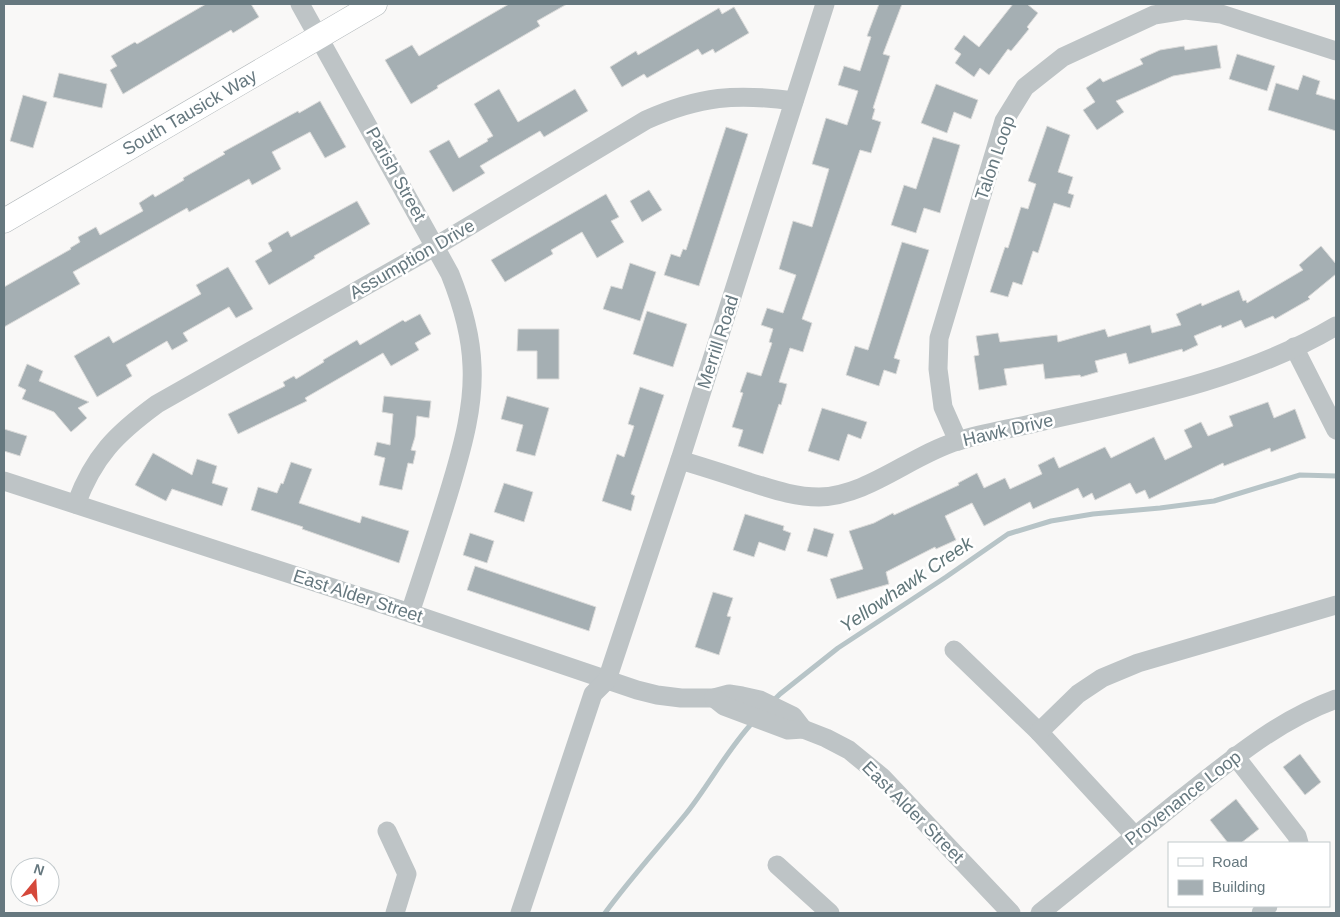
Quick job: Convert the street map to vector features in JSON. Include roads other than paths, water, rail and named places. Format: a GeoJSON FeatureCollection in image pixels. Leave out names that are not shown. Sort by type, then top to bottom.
{"type":"FeatureCollection","features":[{"type":"Feature","properties":{"kind":"main road","name":"South Tausick Way"},"geometry":{"type":"LineString","coordinates":[[4,221],[375,4]]}},
{"type":"Feature","properties":{"kind":"street","name":"Parish Street"},"geometry":{"type":"LineString","coordinates":[[300,4],[436,246],[450,274],[462,305],[472,367],[471,398],[465,433],[456,466],[410,613]]}},
{"type":"Feature","properties":{"kind":"street","name":"Merrill Road"},"geometry":{"type":"LineString","coordinates":[[607,680],[680,460],[825,4]]}},
{"type":"Feature","properties":{"kind":"street","name":"Talon Loop"},"geometry":{"type":"LineString","coordinates":[[958,441],[943,407],[938,369],[939,338],[1004,121],[1025,87],[1063,57],[1154,16],[1185,10],[1220,14],[1336,51]]}},
{"type":"Feature","properties":{"kind":"street","name":"Assumption Drive"},"geometry":{"type":"LineString","coordinates":[[76,504],[94,465],[110,443],[131,423],[157,404],[436,246],[646,120],[673,108],[700,101],[730,97],[761,96],[794,101]]}},
{"type":"Feature","properties":{"kind":"street","name":"Hawk Drive"},"geometry":{"type":"LineString","coordinates":[[680,460],[778,491],[800,496],[820,497],[837,495],[853,491],[922,456],[958,441],[1162,394],[1235,371],[1294,347],[1336,326]]}},
{"type":"Feature","properties":{"kind":"street"},"geometry":{"type":"LineString","coordinates":[[1294,347],[1336,430]]}},
{"type":"Feature","properties":{"kind":"street","name":"East Alder Street"},"geometry":{"type":"LineString","coordinates":[[4,481],[657,695],[681,698],[714,698],[729,694],[760,700],[794,716],[803,729],[849,750],[882,777],[1011,913]]}},
{"type":"Feature","properties":{"kind":"street"},"geometry":{"type":"LineString","coordinates":[[1039,732],[1078,694],[1102,678],[1138,663],[1336,605]]}},
{"type":"Feature","properties":{"kind":"street"},"geometry":{"type":"LineString","coordinates":[[954,650],[1039,732],[1135,836]]}},
{"type":"Feature","properties":{"kind":"street"},"geometry":{"type":"LineString","coordinates":[[520,913],[593,694],[607,680]]}},
{"type":"Feature","properties":{"kind":"street","name":"Provenance Loop"},"geometry":{"type":"LineString","coordinates":[[1040,913],[1235,756],[1287,721],[1311,708],[1336,699]]}},
{"type":"Feature","properties":{"kind":"street"},"geometry":{"type":"LineString","coordinates":[[1235,756],[1297,836],[1299,842]]}},
{"type":"Feature","properties":{"kind":"street"},"geometry":{"type":"LineString","coordinates":[[387,831],[407,874],[395,913]]}},
{"type":"Feature","properties":{"kind":"street"},"geometry":{"type":"LineString","coordinates":[[777,865],[830,913]]}},
{"type":"Feature","properties":{"kind":"waterway","name":"Yellowhawk Creek"},"geometry":{"type":"LineString","coordinates":[[773,701],[838,648],[1008,534],[1051,521],[1093,514],[1214,501],[1300,475],[1336,476]]}},
{"type":"Feature","properties":{"kind":"waterway","name":"Yellowhawk Creek"},"geometry":{"type":"LineString","coordinates":[[605,913],[685,815],[735,744],[753,722]]}}]}
